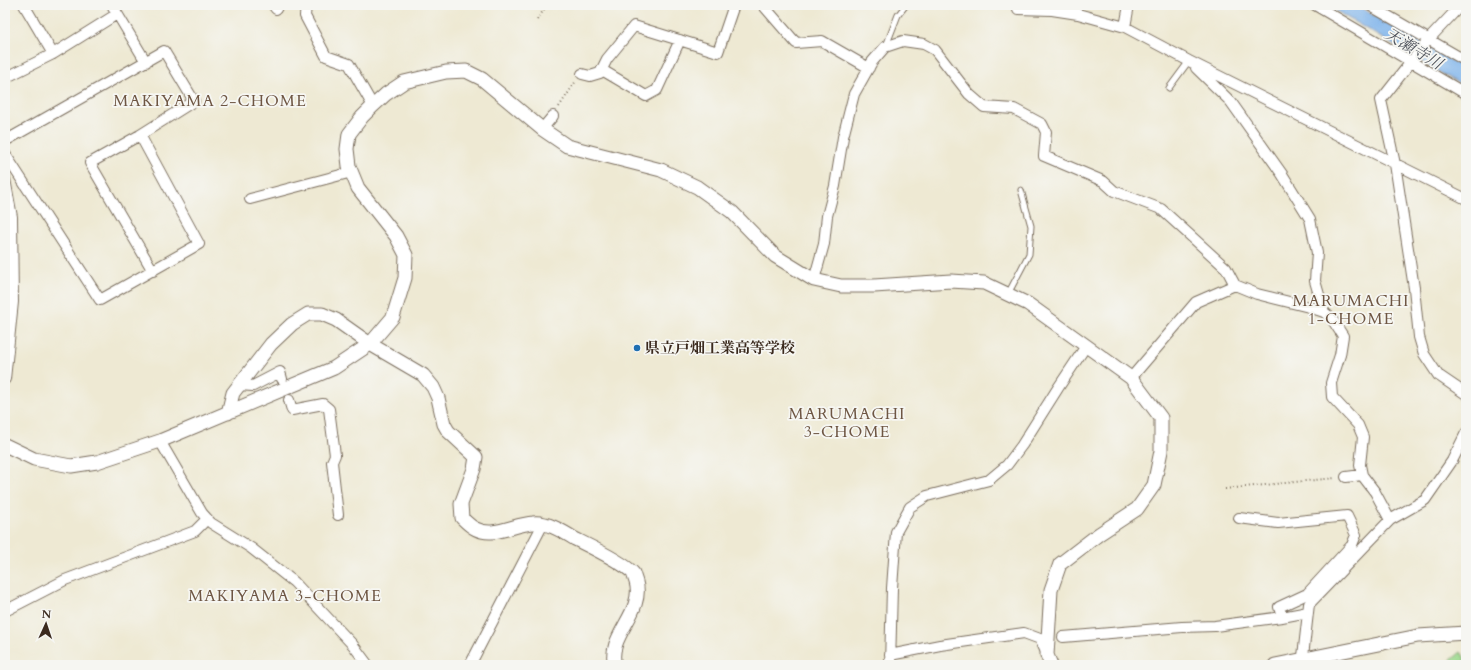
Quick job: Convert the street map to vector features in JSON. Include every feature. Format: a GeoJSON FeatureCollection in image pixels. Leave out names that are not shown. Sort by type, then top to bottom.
{"type":"FeatureCollection","features":[{"type":"Feature","properties":{"kind":"street"},"geometry":{"type":"LineString","coordinates":[[24,5],[53,54]]}},
{"type":"Feature","properties":{"kind":"street"},"geometry":{"type":"LineString","coordinates":[[112,5],[146,62]]}},
{"type":"Feature","properties":{"kind":"street"},"geometry":{"type":"LineString","coordinates":[[273,5],[276,9],[278,5]]}},
{"type":"Feature","properties":{"kind":"street"},"geometry":{"type":"LineString","coordinates":[[306,5],[305,16],[326,56],[349,64],[372,106]]}},
{"type":"Feature","properties":{"kind":"street"},"geometry":{"type":"LineString","coordinates":[[582,74],[590,76],[600,74],[607,59],[634,26],[718,52],[734,5]]}},
{"type":"Feature","properties":{"kind":"street"},"geometry":{"type":"LineString","coordinates":[[763,5],[796,43],[822,41],[869,68]]}},
{"type":"Feature","properties":{"kind":"street"},"geometry":{"type":"LineString","coordinates":[[1125,27],[1129,5]]}},
{"type":"Feature","properties":{"kind":"street"},"geometry":{"type":"LineString","coordinates":[[1315,5],[1466,94]]}},
{"type":"Feature","properties":{"kind":"street"},"geometry":{"type":"LineString","coordinates":[[1369,5],[1466,61]]}},
{"type":"Feature","properties":{"kind":"street"},"geometry":{"type":"LineString","coordinates":[[1461,5],[1429,39],[1381,100],[1395,164],[1414,288],[1419,337],[1424,354],[1438,375],[1466,394]]}},
{"type":"Feature","properties":{"kind":"street"},"geometry":{"type":"LineString","coordinates":[[1018,9],[1052,10],[1078,14],[1125,27],[1189,61],[1466,199]]}},
{"type":"Feature","properties":{"kind":"street"},"geometry":{"type":"LineString","coordinates":[[5,78],[53,54],[118,14]]}},
{"type":"Feature","properties":{"kind":"street"},"geometry":{"type":"LineString","coordinates":[[602,70],[646,96],[657,90],[680,40]]}},
{"type":"Feature","properties":{"kind":"street"},"geometry":{"type":"LineString","coordinates":[[814,280],[824,244],[827,216],[835,186],[843,137],[854,94],[869,68],[885,47],[903,42],[924,44],[935,50],[969,94],[984,107],[1014,109],[1042,124],[1046,132],[1044,156],[1103,181],[1114,191],[1161,209],[1226,268],[1235,285],[1256,294],[1324,312],[1332,319],[1343,336],[1340,355],[1331,383],[1332,397],[1358,425],[1363,437],[1360,465],[1362,475],[1375,492],[1390,520]]}},
{"type":"Feature","properties":{"kind":"street"},"geometry":{"type":"LineString","coordinates":[[5,140],[164,51],[194,102],[90,164],[153,271]]}},
{"type":"Feature","properties":{"kind":"street"},"geometry":{"type":"LineString","coordinates":[[1189,61],[1231,102],[1282,174],[1310,219],[1317,253],[1315,281],[1324,312]]}},
{"type":"Feature","properties":{"kind":"street"},"geometry":{"type":"LineString","coordinates":[[5,445],[34,459],[71,466],[97,462],[160,441],[334,368],[370,344],[393,317],[405,278],[406,255],[396,236],[358,188],[352,172],[347,149],[349,134],[372,106],[404,82],[446,72],[466,71],[482,79],[542,129],[567,146],[661,170],[697,187],[732,212],[775,256],[814,280],[841,286],[874,286],[951,281],[984,283],[1028,304],[1131,378],[1161,418],[1161,451],[1154,485],[1137,509],[1060,564],[1051,590],[1048,662]]}},
{"type":"Feature","properties":{"kind":"street"},"geometry":{"type":"LineString","coordinates":[[542,129],[552,116]]}},
{"type":"Feature","properties":{"kind":"street"},"geometry":{"type":"LineString","coordinates":[[5,154],[100,300],[199,244],[140,135]]}},
{"type":"Feature","properties":{"kind":"street"},"geometry":{"type":"LineString","coordinates":[[250,199],[352,172]]}},
{"type":"Feature","properties":{"kind":"street"},"geometry":{"type":"LineString","coordinates":[[5,179],[12,217],[13,302],[5,379]]}},
{"type":"Feature","properties":{"kind":"street"},"geometry":{"type":"LineString","coordinates":[[1131,378],[1196,302],[1235,285]]}},
{"type":"Feature","properties":{"kind":"street"},"geometry":{"type":"LineString","coordinates":[[228,413],[232,393],[271,344],[292,324],[308,314],[322,314],[336,320],[370,344],[423,375],[433,387],[438,398],[444,424],[448,432],[476,457],[474,469],[460,504],[462,518],[476,529],[489,533],[533,522],[543,524],[570,536],[624,566],[633,574],[637,587],[637,602],[616,646],[614,660],[615,665]]}},
{"type":"Feature","properties":{"kind":"street"},"geometry":{"type":"LineString","coordinates":[[1048,662],[1040,638],[1024,633],[940,645],[890,660],[892,588],[896,532],[910,507],[927,496],[989,480],[1007,466],[1086,346]]}},
{"type":"Feature","properties":{"kind":"street"},"geometry":{"type":"LineString","coordinates":[[239,385],[254,386],[280,372],[282,379]]}},
{"type":"Feature","properties":{"kind":"street"},"geometry":{"type":"LineString","coordinates":[[289,400],[292,410],[323,404],[329,409],[335,455],[332,462],[338,515]]}},
{"type":"Feature","properties":{"kind":"street"},"geometry":{"type":"LineString","coordinates":[[1302,662],[1309,604],[1390,520],[1425,500],[1452,461],[1466,433]]}},
{"type":"Feature","properties":{"kind":"street"},"geometry":{"type":"LineString","coordinates":[[160,441],[207,519],[251,548],[294,582],[354,645],[368,665]]}},
{"type":"Feature","properties":{"kind":"street"},"geometry":{"type":"LineString","coordinates":[[1346,477],[1362,475]]}},
{"type":"Feature","properties":{"kind":"street"},"geometry":{"type":"LineString","coordinates":[[1239,518],[1278,523],[1347,516],[1356,535],[1352,545],[1307,594],[1279,606],[1282,617]]}},
{"type":"Feature","properties":{"kind":"street"},"geometry":{"type":"LineString","coordinates":[[5,611],[65,580],[195,531],[207,519]]}},
{"type":"Feature","properties":{"kind":"street"},"geometry":{"type":"LineString","coordinates":[[470,665],[543,524]]}},
{"type":"Feature","properties":{"kind":"street"},"geometry":{"type":"LineString","coordinates":[[1063,637],[1182,626],[1215,626],[1308,612]]}},
{"type":"Feature","properties":{"kind":"street"},"geometry":{"type":"LineString","coordinates":[[1275,665],[1302,662],[1418,636],[1466,633]]}},
{"type":"Feature","properties":{"kind":"lane"},"geometry":{"type":"LineString","coordinates":[[885,47],[898,16],[906,5]]}},
{"type":"Feature","properties":{"kind":"lane"},"geometry":{"type":"LineString","coordinates":[[1168,88],[1189,61]]}},
{"type":"Feature","properties":{"kind":"lane"},"geometry":{"type":"LineString","coordinates":[[1008,294],[1029,254],[1031,226],[1021,190]]}},
{"type":"Feature","properties":{"kind":"path"},"geometry":{"type":"LineString","coordinates":[[537,20],[547,5]]}},
{"type":"Feature","properties":{"kind":"path"},"geometry":{"type":"LineString","coordinates":[[552,116],[582,74]]}},
{"type":"Feature","properties":{"kind":"path"},"geometry":{"type":"LineString","coordinates":[[1225,489],[1346,477]]}},
{"type":"Feature","properties":{"kind":"green space"},"geometry":{"type":"Polygon","coordinates":[[[1461,652],[1466,660],[1466,665],[1445,665],[1461,652]]]}},
{"type":"Feature","properties":{"kind":"water","name":"天瀬寺川"},"geometry":{"type":"Polygon","coordinates":[[[1326,5],[1356,5],[1466,69],[1466,88],[1326,5]]]}},
{"type":"Feature","properties":{"kind":"place","name":"県立戸畑工業高等学校"},"geometry":{"type":"Point","coordinates":[637,348]}},
{"type":"Feature","properties":{"kind":"district","name":"MAKIYAMA 2-CHOME"},"geometry":{"type":"Point","coordinates":[210,100]}},
{"type":"Feature","properties":{"kind":"district","name":"MARUMACHI 1-CHOME"},"geometry":{"type":"Point","coordinates":[1351,309]}},
{"type":"Feature","properties":{"kind":"district","name":"MARUMACHI 3-CHOME"},"geometry":{"type":"Point","coordinates":[847,422]}},
{"type":"Feature","properties":{"kind":"district","name":"MAKIYAMA 3-CHOME"},"geometry":{"type":"Point","coordinates":[285,595]}}]}
